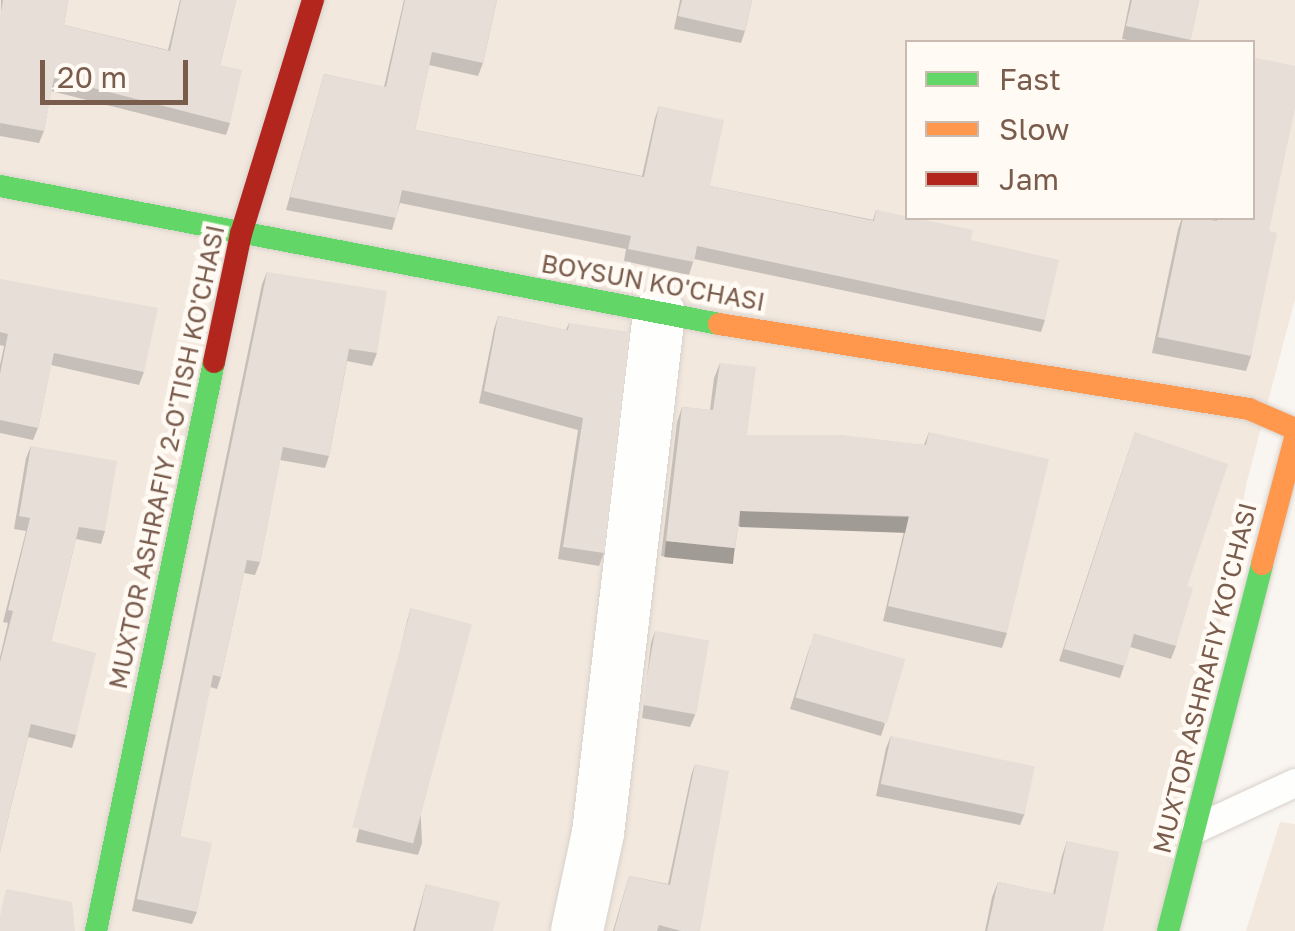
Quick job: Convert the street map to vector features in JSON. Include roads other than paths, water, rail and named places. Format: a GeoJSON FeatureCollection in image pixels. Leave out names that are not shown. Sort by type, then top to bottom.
{"type":"FeatureCollection","features":[{"type":"Feature","properties":{"kind":"street","name":"MUXTOR ASHRAFIY 2-O'TISH KO'CHASI"},"geometry":{"type":"LineString","coordinates":[[96,931],[241,234],[314,0]]}},
{"type":"Feature","properties":{"kind":"street","name":"BOYSUN KO'CHASI"},"geometry":{"type":"LineString","coordinates":[[0,186],[660,314],[1249,409],[1295,429]]}},
{"type":"Feature","properties":{"kind":"street"},"geometry":{"type":"LineString","coordinates":[[577,931],[598,833],[660,314]]}},
{"type":"Feature","properties":{"kind":"street","name":"MUXTOR ASHRAFIY KO'CHASI"},"geometry":{"type":"LineString","coordinates":[[1168,931],[1295,438]]}},
{"type":"Feature","properties":{"kind":"lane"},"geometry":{"type":"LineString","coordinates":[[1195,830],[1295,783]]}}]}
